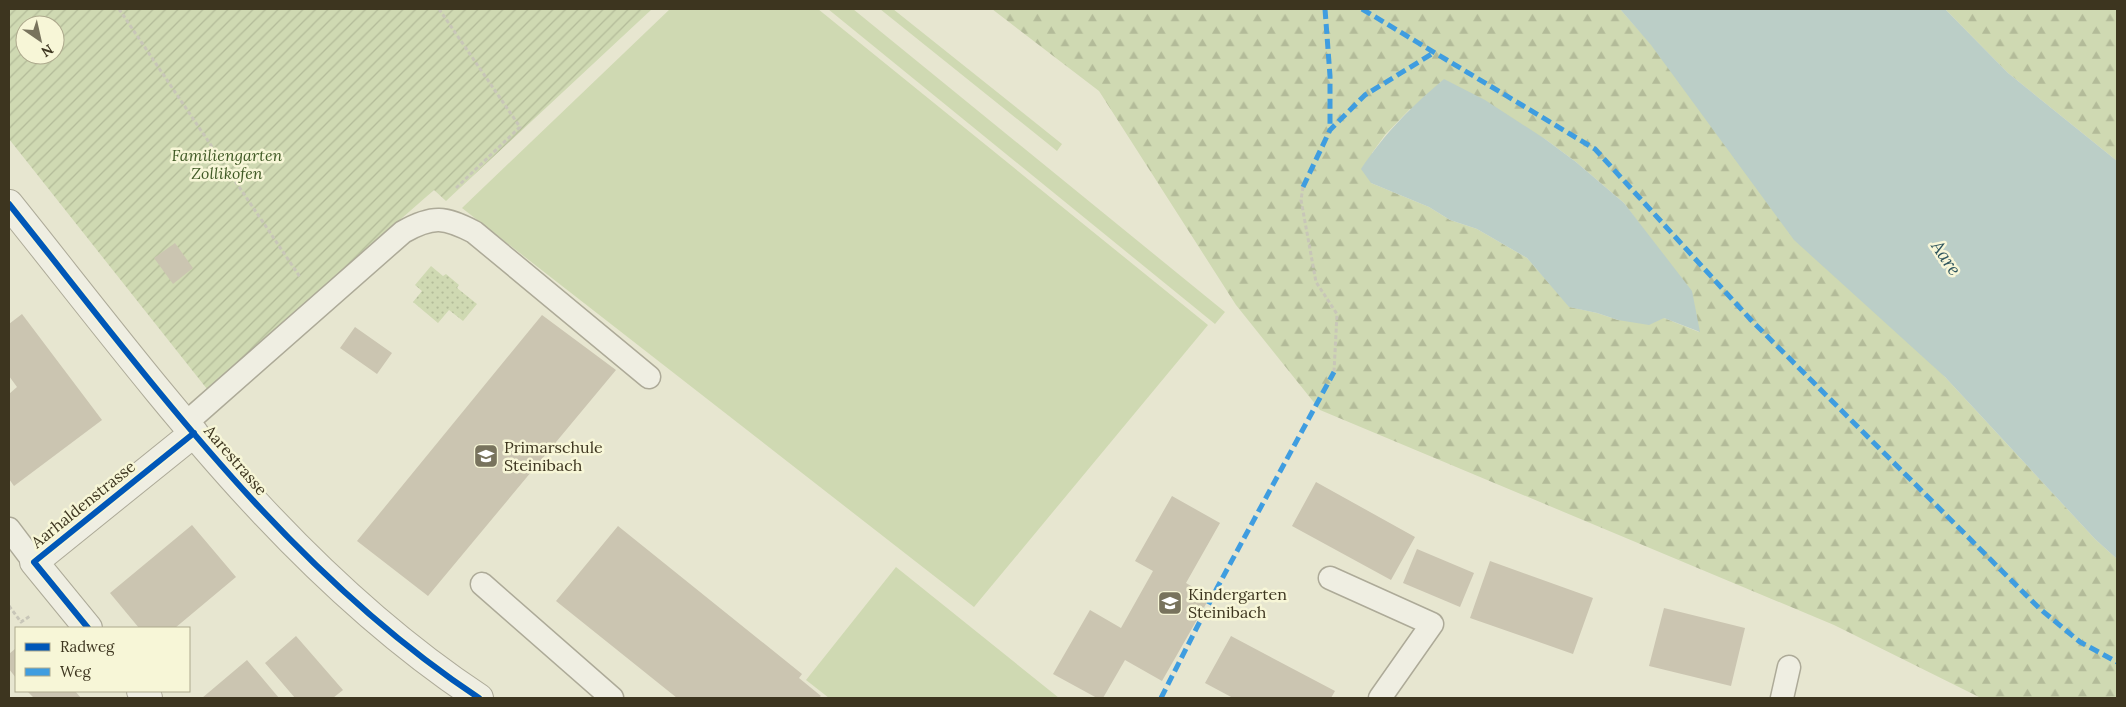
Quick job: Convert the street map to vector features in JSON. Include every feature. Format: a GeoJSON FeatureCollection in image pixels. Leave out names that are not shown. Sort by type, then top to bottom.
{"type":"FeatureCollection","features":[{"type":"Feature","properties":{"kind":"street","name":"Aarestrasse"},"geometry":{"type":"LineString","coordinates":[[9,204],[190,428],[266,515],[334,584],[417,655],[479,698]]}},
{"type":"Feature","properties":{"kind":"street","name":"Aarhaldenstrasse"},"geometry":{"type":"LineString","coordinates":[[87,627],[34,562],[190,428]]}},
{"type":"Feature","properties":{"kind":"lane"},"geometry":{"type":"LineString","coordinates":[[190,428],[403,232],[429,220],[443,219],[457,223],[474,232],[649,377]]}},
{"type":"Feature","properties":{"kind":"lane"},"geometry":{"type":"LineString","coordinates":[[9,529],[34,562]]}},
{"type":"Feature","properties":{"kind":"lane"},"geometry":{"type":"LineString","coordinates":[[1330,578],[1432,624],[1380,698]]}},
{"type":"Feature","properties":{"kind":"lane"},"geometry":{"type":"LineString","coordinates":[[482,584],[612,698]]}},
{"type":"Feature","properties":{"kind":"lane"},"geometry":{"type":"LineString","coordinates":[[1782,698],[1789,667]]}},
{"type":"Feature","properties":{"kind":"path"},"geometry":{"type":"LineString","coordinates":[[119,9],[303,281]]}},
{"type":"Feature","properties":{"kind":"path"},"geometry":{"type":"LineString","coordinates":[[418,224],[520,127],[439,9]]}},
{"type":"Feature","properties":{"kind":"path"},"geometry":{"type":"LineString","coordinates":[[1304,187],[1301,200],[1316,282],[1337,314],[1334,372]]}},
{"type":"Feature","properties":{"kind":"path"},"geometry":{"type":"LineString","coordinates":[[9,606],[19,619]]}},
{"type":"Feature","properties":{"kind":"green space","name":"Familiengarten Zollikofen"},"geometry":{"type":"Polygon","coordinates":[[[9,9],[652,9],[446,201],[434,190],[207,389],[9,139],[9,9]]]}},
{"type":"Feature","properties":{"kind":"green space"},"geometry":{"type":"Polygon","coordinates":[[[670,9],[818,9],[1208,325],[974,607],[462,208],[670,9]]]}},
{"type":"Feature","properties":{"kind":"green space"},"geometry":{"type":"Polygon","coordinates":[[[828,9],[853,9],[1225,312],[1215,324],[828,9]]]}},
{"type":"Feature","properties":{"kind":"green space"},"geometry":{"type":"Polygon","coordinates":[[[880,9],[893,9],[1062,144],[1057,151],[880,9]]]}},
{"type":"Feature","properties":{"kind":"green space"},"geometry":{"type":"Polygon","coordinates":[[[992,9],[1620,9],[1945,377],[2095,539],[2117,559],[2117,698],[1981,698],[1834,625],[1320,410],[1236,305],[1099,91],[992,9]],[[1410,109],[1385,135],[1372,153],[1371,183],[1429,207],[1450,220],[1477,229],[1527,258],[1570,307],[1618,320],[1664,318],[1699,332],[1643,229],[1624,203],[1576,162],[1545,139],[1410,109]]]}},
{"type":"Feature","properties":{"kind":"green space"},"geometry":{"type":"Polygon","coordinates":[[[1945,9],[2117,9],[2117,161],[2008,73],[1945,9]]]}},
{"type":"Feature","properties":{"kind":"green space"},"geometry":{"type":"Polygon","coordinates":[[[431,266],[443,276],[446,274],[459,285],[457,288],[477,304],[463,321],[449,310],[438,323],[413,302],[422,291],[415,285],[431,266]]]}},
{"type":"Feature","properties":{"kind":"green space"},"geometry":{"type":"Polygon","coordinates":[[[896,567],[1059,698],[829,698],[806,680],[896,567]]]}},
{"type":"Feature","properties":{"kind":"water","name":"Aare"},"geometry":{"type":"Polygon","coordinates":[[[1620,9],[1945,9],[2008,73],[2117,161],[2117,559],[2095,539],[1945,377],[1794,240],[1651,45],[1620,9]]]}},
{"type":"Feature","properties":{"kind":"water"},"geometry":{"type":"Polygon","coordinates":[[[1444,79],[1485,100],[1545,139],[1576,162],[1624,203],[1692,291],[1700,332],[1664,318],[1649,325],[1618,320],[1569,307],[1527,258],[1477,229],[1450,220],[1429,207],[1371,183],[1361,169],[1370,156],[1399,121],[1444,79]]]}},
{"type":"Feature","properties":{"kind":"building"},"geometry":{"type":"Polygon","coordinates":[[[175,243],[193,268],[173,284],[154,258],[175,243]]]}},
{"type":"Feature","properties":{"kind":"building"},"geometry":{"type":"Polygon","coordinates":[[[22,314],[102,420],[14,486],[9,479],[9,394],[17,387],[9,376],[9,324],[22,314]]]}},
{"type":"Feature","properties":{"kind":"building","name":"Primarschule Steinibach"},"geometry":{"type":"Polygon","coordinates":[[[542,315],[616,370],[428,596],[357,541],[542,315]]]}},
{"type":"Feature","properties":{"kind":"building"},"geometry":{"type":"Polygon","coordinates":[[[355,327],[392,353],[377,374],[340,348],[355,327]]]}},
{"type":"Feature","properties":{"kind":"building"},"geometry":{"type":"Polygon","coordinates":[[[1316,482],[1415,537],[1391,580],[1292,526],[1316,482]]]}},
{"type":"Feature","properties":{"kind":"building","name":"Kindergarten Steinibach"},"geometry":{"type":"Polygon","coordinates":[[[1172,496],[1220,523],[1186,583],[1210,597],[1162,681],[1125,660],[1103,698],[1097,698],[1053,674],[1090,610],[1121,628],[1153,571],[1135,561],[1172,496]]]}},
{"type":"Feature","properties":{"kind":"building"},"geometry":{"type":"Polygon","coordinates":[[[192,525],[236,577],[176,627],[138,627],[110,593],[192,525]]]}},
{"type":"Feature","properties":{"kind":"building"},"geometry":{"type":"Polygon","coordinates":[[[618,526],[802,674],[799,678],[821,696],[818,698],[677,698],[556,601],[618,526]]]}},
{"type":"Feature","properties":{"kind":"building"},"geometry":{"type":"Polygon","coordinates":[[[1417,549],[1474,573],[1460,607],[1403,583],[1417,549]]]}},
{"type":"Feature","properties":{"kind":"building"},"geometry":{"type":"Polygon","coordinates":[[[1490,561],[1593,598],[1573,654],[1470,618],[1490,561]]]}},
{"type":"Feature","properties":{"kind":"building"},"geometry":{"type":"Polygon","coordinates":[[[1664,608],[1745,628],[1731,686],[1649,666],[1664,608]]]}},
{"type":"Feature","properties":{"kind":"building"},"geometry":{"type":"Polygon","coordinates":[[[296,636],[343,690],[333,698],[295,698],[265,663],[296,636]]]}},
{"type":"Feature","properties":{"kind":"building"},"geometry":{"type":"Polygon","coordinates":[[[1231,636],[1335,691],[1331,698],[1233,698],[1205,683],[1231,636]]]}},
{"type":"Feature","properties":{"kind":"building"},"geometry":{"type":"Polygon","coordinates":[[[15,649],[15,677],[9,669],[9,654],[15,649]]]}},
{"type":"Feature","properties":{"kind":"building"},"geometry":{"type":"Polygon","coordinates":[[[247,660],[279,698],[202,698],[247,660]]]}},
{"type":"Feature","properties":{"kind":"building"},"geometry":{"type":"Polygon","coordinates":[[[28,692],[76,692],[81,698],[34,698],[28,692]]]}},
{"type":"Feature","properties":{"kind":"marked path"},"geometry":{"type":"LineString","coordinates":[[1325,9],[1330,76],[1330,130]]}},
{"type":"Feature","properties":{"kind":"marked path"},"geometry":{"type":"LineString","coordinates":[[1362,9],[1595,149],[1751,320],[2039,608],[2080,642],[2117,662]]}},
{"type":"Feature","properties":{"kind":"marked path"},"geometry":{"type":"LineString","coordinates":[[1303,187],[1330,130],[1365,95],[1435,52]]}},
{"type":"Feature","properties":{"kind":"marked path"},"geometry":{"type":"LineString","coordinates":[[1161,698],[1217,588],[1334,372]]}},
{"type":"Feature","properties":{"kind":"cycle path"},"geometry":{"type":"LineString","coordinates":[[9,204],[169,405],[283,533],[345,592],[410,648],[479,698]]}},
{"type":"Feature","properties":{"kind":"cycle path"},"geometry":{"type":"LineString","coordinates":[[87,627],[34,562],[194,433]]}},
{"type":"Feature","properties":{"kind":"place","name":"Primarschule Steinibach"},"geometry":{"type":"Point","coordinates":[486,456]}},
{"type":"Feature","properties":{"kind":"place","name":"Kindergarten Steinibach"},"geometry":{"type":"Point","coordinates":[1170,603]}}]}
